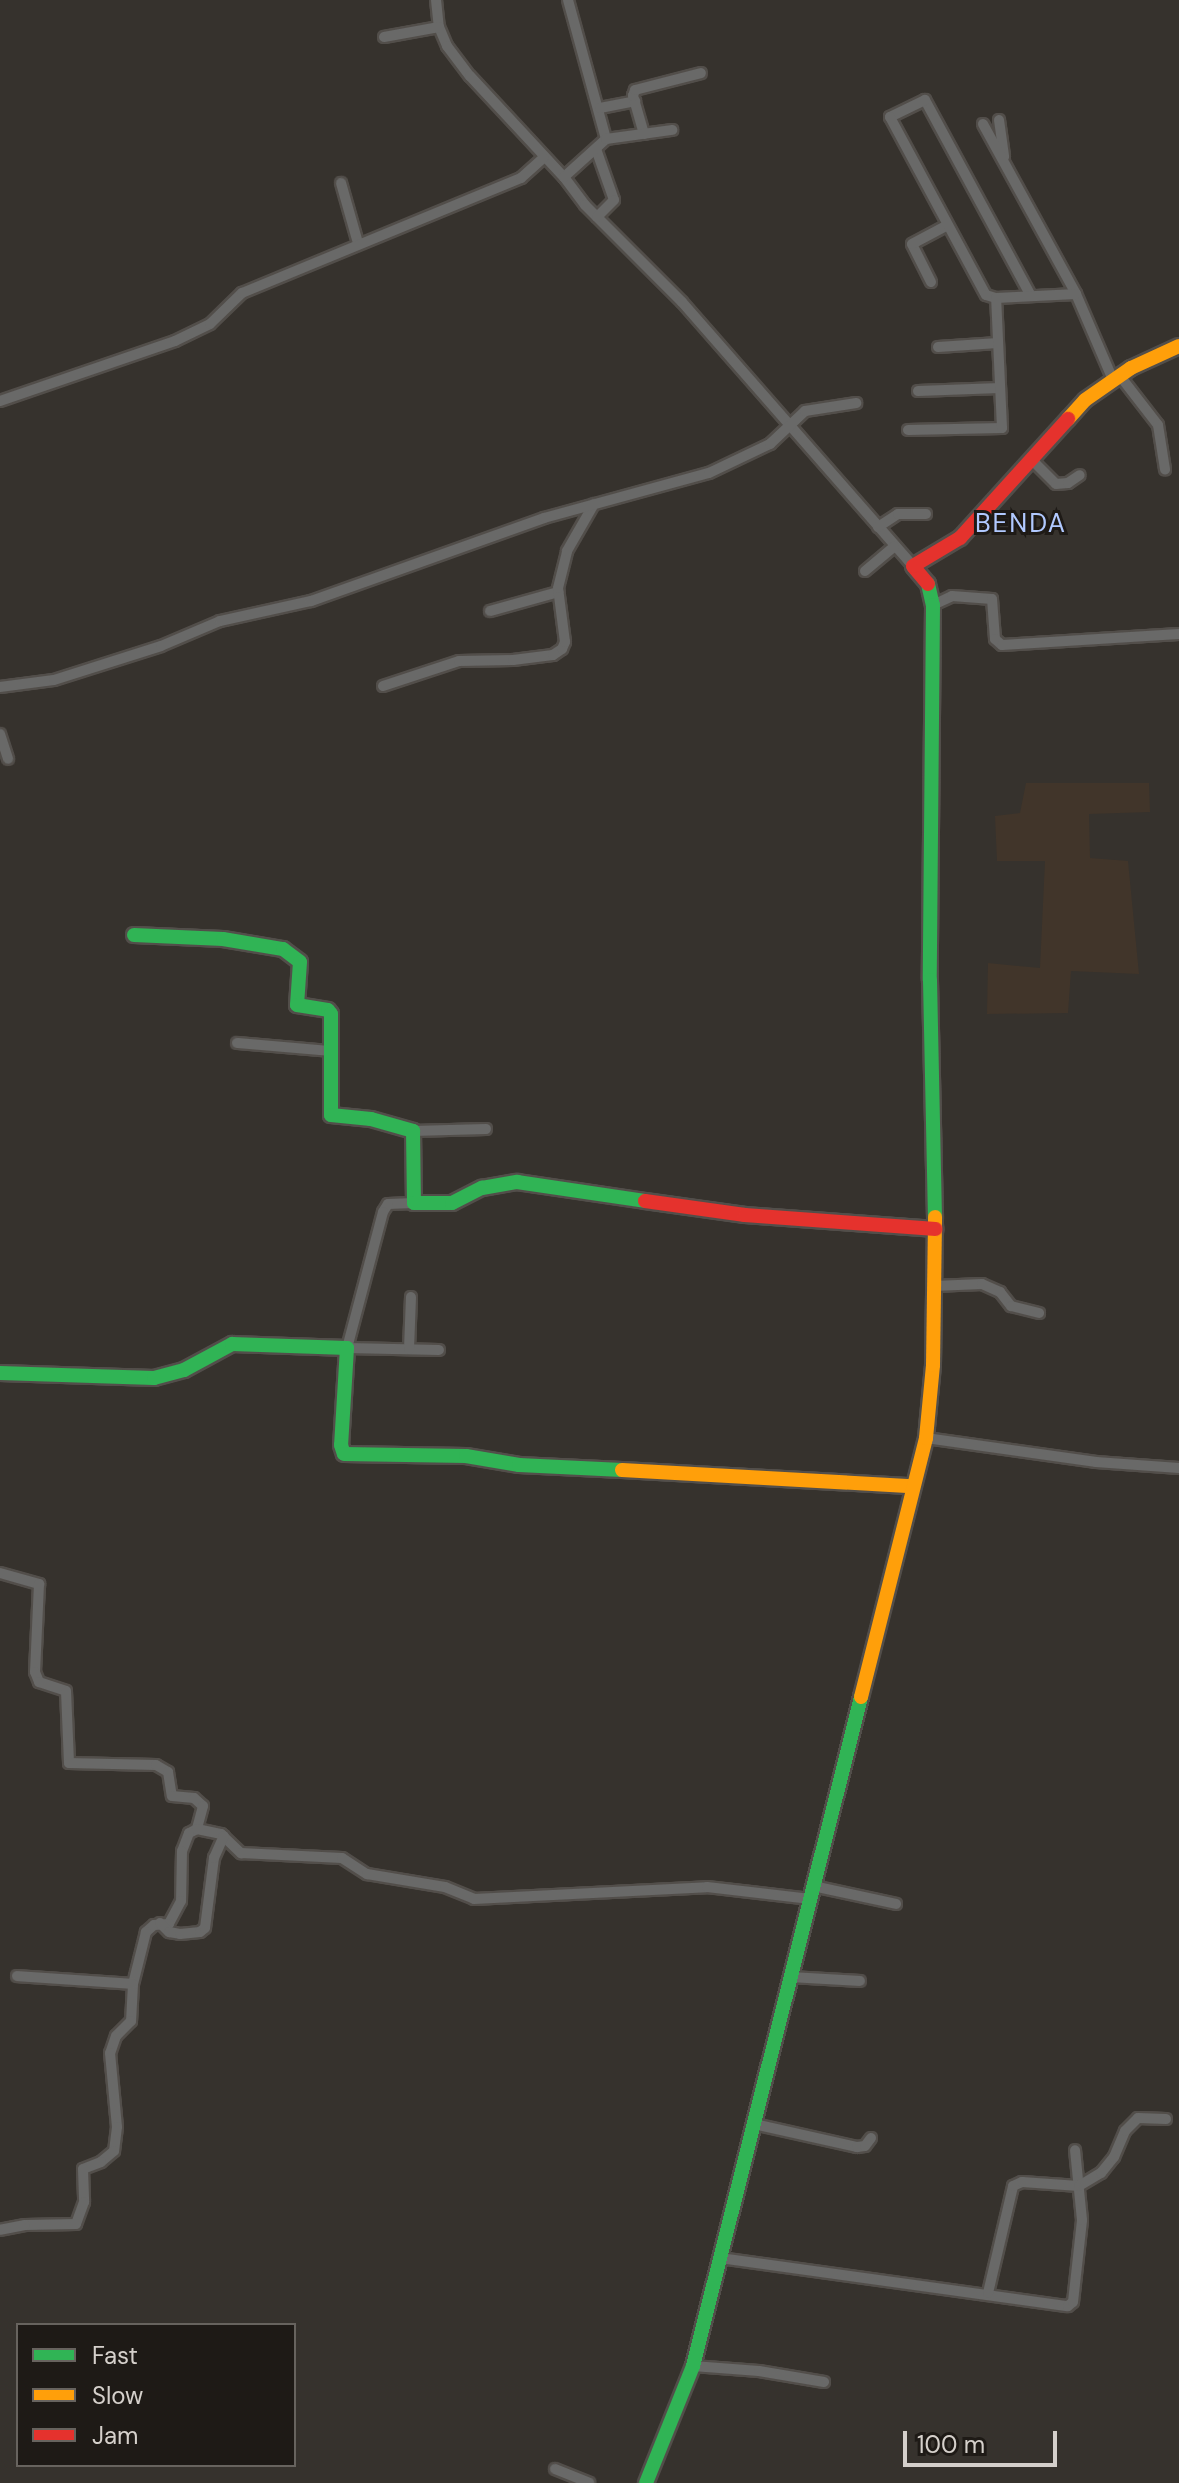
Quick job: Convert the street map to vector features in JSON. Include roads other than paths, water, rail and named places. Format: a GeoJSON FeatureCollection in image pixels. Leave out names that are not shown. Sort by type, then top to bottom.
{"type":"FeatureCollection","features":[{"type":"Feature","properties":{"kind":"street"},"geometry":{"type":"LineString","coordinates":[[436,0],[439,27],[447,46],[470,76],[597,217],[682,302],[932,589],[930,980],[935,1229],[933,1365],[926,1438],[693,2366],[646,2483]]}},
{"type":"Feature","properties":{"kind":"street"},"geometry":{"type":"LineString","coordinates":[[568,0],[606,139]]}},
{"type":"Feature","properties":{"kind":"street"},"geometry":{"type":"LineString","coordinates":[[384,37],[439,27]]}},
{"type":"Feature","properties":{"kind":"street"},"geometry":{"type":"LineString","coordinates":[[644,134],[633,93],[639,88],[701,73]]}},
{"type":"Feature","properties":{"kind":"street"},"geometry":{"type":"LineString","coordinates":[[1031,296],[925,100],[890,117],[982,291],[996,298],[1076,294]]}},
{"type":"Feature","properties":{"kind":"street"},"geometry":{"type":"LineString","coordinates":[[600,108],[635,101]]}},
{"type":"Feature","properties":{"kind":"street"},"geometry":{"type":"LineString","coordinates":[[999,120],[1004,163]]}},
{"type":"Feature","properties":{"kind":"street"},"geometry":{"type":"LineString","coordinates":[[983,124],[1076,294],[1117,378],[1158,425],[1165,469]]}},
{"type":"Feature","properties":{"kind":"street"},"geometry":{"type":"LineString","coordinates":[[564,177],[606,139],[672,130]]}},
{"type":"Feature","properties":{"kind":"street"},"geometry":{"type":"LineString","coordinates":[[596,149],[614,200],[597,217]]}},
{"type":"Feature","properties":{"kind":"street"},"geometry":{"type":"LineString","coordinates":[[0,401],[175,341],[210,324],[242,293],[521,178],[543,158]]}},
{"type":"Feature","properties":{"kind":"street"},"geometry":{"type":"LineString","coordinates":[[341,183],[358,243]]}},
{"type":"Feature","properties":{"kind":"street"},"geometry":{"type":"LineString","coordinates":[[931,282],[912,244],[947,225]]}},
{"type":"Feature","properties":{"kind":"street"},"geometry":{"type":"LineString","coordinates":[[908,430],[1002,428],[996,298]]}},
{"type":"Feature","properties":{"kind":"street"},"geometry":{"type":"LineString","coordinates":[[938,347],[998,343]]}},
{"type":"Feature","properties":{"kind":"street"},"geometry":{"type":"LineString","coordinates":[[913,566],[968,530],[1085,400],[1117,378],[1179,346]]}},
{"type":"Feature","properties":{"kind":"street"},"geometry":{"type":"LineString","coordinates":[[918,391],[1000,388]]}},
{"type":"Feature","properties":{"kind":"street"},"geometry":{"type":"LineString","coordinates":[[0,687],[54,680],[161,646],[220,621],[311,601],[544,518],[709,473],[770,444],[805,411],[856,403]]}},
{"type":"Feature","properties":{"kind":"street"},"geometry":{"type":"LineString","coordinates":[[1031,459],[1056,484],[1068,483],[1080,475]]}},
{"type":"Feature","properties":{"kind":"street"},"geometry":{"type":"LineString","coordinates":[[383,686],[459,661],[553,655],[565,642],[558,592],[567,551],[594,504]]}},
{"type":"Feature","properties":{"kind":"street"},"geometry":{"type":"LineString","coordinates":[[878,527],[898,514],[926,514]]}},
{"type":"Feature","properties":{"kind":"street"},"geometry":{"type":"LineString","coordinates":[[865,571],[894,547]]}},
{"type":"Feature","properties":{"kind":"street"},"geometry":{"type":"LineString","coordinates":[[490,611],[558,592]]}},
{"type":"Feature","properties":{"kind":"street"},"geometry":{"type":"LineString","coordinates":[[933,605],[947,597],[992,599],[995,639],[1002,645],[1179,634]]}},
{"type":"Feature","properties":{"kind":"street"},"geometry":{"type":"LineString","coordinates":[[0,734],[8,759]]}},
{"type":"Feature","properties":{"kind":"street"},"geometry":{"type":"LineString","coordinates":[[134,935],[223,939],[283,949],[301,964],[297,1005],[328,1010],[331,1014],[329,1111],[333,1118],[371,1119],[413,1131],[486,1129]]}},
{"type":"Feature","properties":{"kind":"street"},"geometry":{"type":"LineString","coordinates":[[237,1043],[330,1051]]}},
{"type":"Feature","properties":{"kind":"street"},"geometry":{"type":"LineString","coordinates":[[413,1131],[414,1203]]}},
{"type":"Feature","properties":{"kind":"street"},"geometry":{"type":"LineString","coordinates":[[912,1486],[519,1465],[466,1456],[344,1454],[341,1445],[347,1348],[383,1212],[388,1204],[452,1203],[482,1188],[517,1182],[745,1215],[935,1229]]}},
{"type":"Feature","properties":{"kind":"street"},"geometry":{"type":"LineString","coordinates":[[934,1286],[982,1284],[1000,1292],[1011,1306],[1039,1313]]}},
{"type":"Feature","properties":{"kind":"street"},"geometry":{"type":"LineString","coordinates":[[409,1349],[411,1297]]}},
{"type":"Feature","properties":{"kind":"street"},"geometry":{"type":"LineString","coordinates":[[0,1373],[154,1378],[184,1370],[232,1344],[439,1350]]}},
{"type":"Feature","properties":{"kind":"street"},"geometry":{"type":"LineString","coordinates":[[926,1438],[1096,1462],[1179,1468]]}},
{"type":"Feature","properties":{"kind":"street"},"geometry":{"type":"LineString","coordinates":[[0,1573],[39,1584],[35,1672],[39,1682],[66,1691],[67,1761],[74,1765],[164,1767],[172,1796],[194,1798],[203,1806],[197,1829]]}},
{"type":"Feature","properties":{"kind":"street"},"geometry":{"type":"LineString","coordinates":[[0,2230],[25,2225],[69,2226],[80,2220],[84,2202],[83,2169],[101,2162],[114,2151],[117,2127],[110,2053],[116,2036],[131,2021],[133,1984],[146,1932],[149,1927],[160,1923],[169,1924],[181,1901],[182,1851],[189,1833],[197,1829],[224,1836],[241,1853],[342,1858],[367,1874],[445,1887],[474,1899],[707,1887],[811,1893],[896,1904]]}},
{"type":"Feature","properties":{"kind":"street"},"geometry":{"type":"LineString","coordinates":[[160,1923],[169,1932],[180,1934],[200,1932],[205,1928],[214,1858],[224,1836]]}},
{"type":"Feature","properties":{"kind":"street"},"geometry":{"type":"LineString","coordinates":[[17,1976],[133,1984]]}},
{"type":"Feature","properties":{"kind":"street"},"geometry":{"type":"LineString","coordinates":[[791,1977],[860,1981]]}},
{"type":"Feature","properties":{"kind":"street"},"geometry":{"type":"LineString","coordinates":[[988,2293],[1013,2186],[1022,2182],[1079,2186],[1101,2173],[1114,2157],[1132,2123],[1148,2116],[1166,2119]]}},
{"type":"Feature","properties":{"kind":"street"},"geometry":{"type":"LineString","coordinates":[[754,2124],[857,2147],[865,2146],[871,2138]]}},
{"type":"Feature","properties":{"kind":"street"},"geometry":{"type":"LineString","coordinates":[[720,2258],[1064,2306],[1073,2302],[1082,2220],[1075,2150]]}},
{"type":"Feature","properties":{"kind":"street"},"geometry":{"type":"LineString","coordinates":[[693,2366],[759,2371],[824,2382]]}},
{"type":"Feature","properties":{"kind":"street"},"geometry":{"type":"LineString","coordinates":[[555,2469],[589,2483]]}},
{"type":"Feature","properties":{"kind":"district","name":"BENDA"},"geometry":{"type":"Point","coordinates":[1021,524]}}]}
